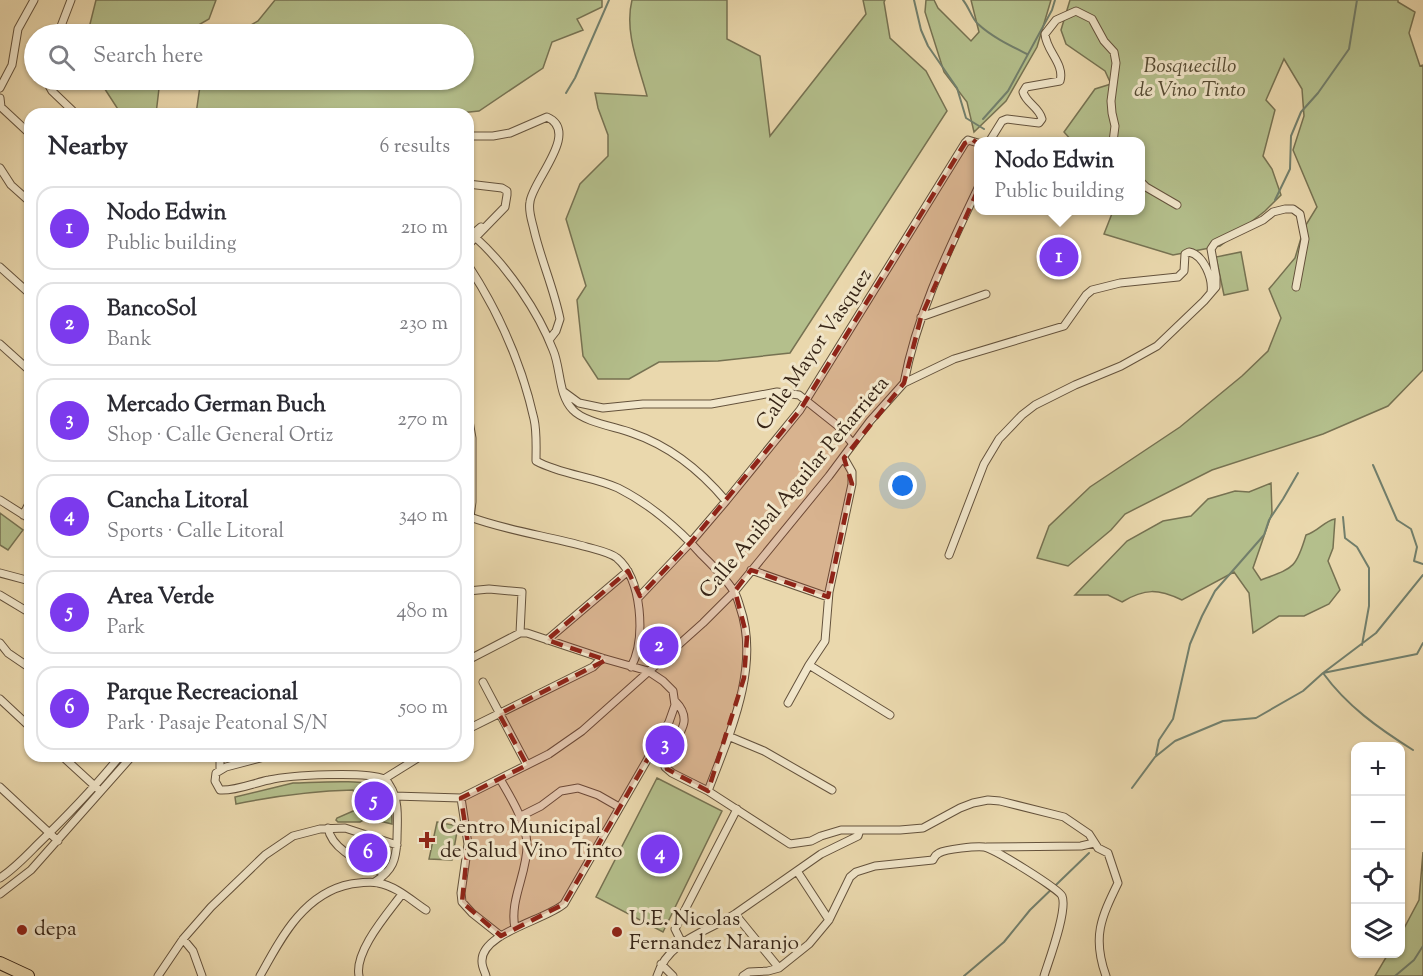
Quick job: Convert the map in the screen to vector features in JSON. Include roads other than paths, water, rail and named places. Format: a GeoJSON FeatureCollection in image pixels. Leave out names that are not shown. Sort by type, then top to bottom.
{"type":"FeatureCollection","features":[{"type":"Feature","properties":{"kind":"highway"},"geometry":{"type":"LineString","coordinates":[[0,963],[28,976]]}},
{"type":"Feature","properties":{"kind":"street"},"geometry":{"type":"LineString","coordinates":[[0,88],[12,65],[18,29],[34,0]]}},
{"type":"Feature","properties":{"kind":"street"},"geometry":{"type":"LineString","coordinates":[[62,24],[71,0]]}},
{"type":"Feature","properties":{"kind":"street"},"geometry":{"type":"LineString","coordinates":[[992,137],[1002,121],[1007,119],[1039,123],[1042,119],[1037,107],[1024,96],[1023,92],[1026,87],[1033,84],[1060,81],[1062,74],[1060,67],[1046,42],[1045,34],[1056,20],[1076,11],[1092,19],[1104,41],[1114,52],[1116,63],[1112,91],[1112,113],[1115,126],[1114,137]]}},
{"type":"Feature","properties":{"kind":"street"},"geometry":{"type":"LineString","coordinates":[[51,90],[70,108]]}},
{"type":"Feature","properties":{"kind":"street"},"geometry":{"type":"LineString","coordinates":[[0,98],[1,107],[24,128]]}},
{"type":"Feature","properties":{"kind":"street"},"geometry":{"type":"LineString","coordinates":[[474,136],[504,134],[523,128],[543,117],[553,120],[559,132],[558,143],[530,200],[535,234],[560,319],[556,331],[549,340]]}},
{"type":"Feature","properties":{"kind":"street","name":"Calle Mayor Vasquez"},"geometry":{"type":"LineString","coordinates":[[638,598],[691,542],[800,410],[965,143],[968,140],[974,142]]}},
{"type":"Feature","properties":{"kind":"street"},"geometry":{"type":"LineString","coordinates":[[0,168],[11,185],[24,197]]}},
{"type":"Feature","properties":{"kind":"street"},"geometry":{"type":"LineString","coordinates":[[474,185],[506,192],[505,207],[474,236]]}},
{"type":"Feature","properties":{"kind":"street"},"geometry":{"type":"LineString","coordinates":[[1145,187],[1177,205]]}},
{"type":"Feature","properties":{"kind":"street"},"geometry":{"type":"LineString","coordinates":[[904,383],[921,317],[939,271],[974,197]]}},
{"type":"Feature","properties":{"kind":"street"},"geometry":{"type":"LineString","coordinates":[[949,555],[984,464],[1010,427],[1035,405],[1151,350],[1216,287],[1211,249],[1215,243],[1263,220],[1274,212],[1285,208],[1293,209],[1300,214],[1305,239],[1296,287]]}},
{"type":"Feature","properties":{"kind":"street"},"geometry":{"type":"LineString","coordinates":[[474,240],[493,254],[510,276],[549,340],[567,403],[574,412],[634,433],[668,449],[694,467],[726,501]]}},
{"type":"Feature","properties":{"kind":"street","name":"Calle Anibal Aguilar Peñarrieta"},"geometry":{"type":"LineString","coordinates":[[394,796],[461,798],[549,754],[582,731],[735,591],[904,383],[954,359],[1064,326],[1092,290],[1120,283],[1178,277],[1184,271],[1185,254],[1189,252],[1197,255],[1209,273],[1212,292]]}},
{"type":"Feature","properties":{"kind":"street"},"geometry":{"type":"LineString","coordinates":[[0,267],[24,289]]}},
{"type":"Feature","properties":{"kind":"street"},"geometry":{"type":"LineString","coordinates":[[474,276],[501,324],[521,376],[534,418],[537,461],[547,467],[597,479],[640,501],[691,542],[735,591],[747,637],[744,678],[728,736],[708,791]]}},
{"type":"Feature","properties":{"kind":"street"},"geometry":{"type":"LineString","coordinates":[[921,317],[986,294]]}},
{"type":"Feature","properties":{"kind":"street"},"geometry":{"type":"LineString","coordinates":[[0,344],[24,366]]}},
{"type":"Feature","properties":{"kind":"street"},"geometry":{"type":"LineString","coordinates":[[564,392],[579,403],[603,408],[643,404],[711,404],[777,392],[799,395],[837,426],[853,444]]}},
{"type":"Feature","properties":{"kind":"street"},"geometry":{"type":"LineString","coordinates":[[788,703],[825,641],[828,624],[828,597],[852,484],[852,472],[844,458]]}},
{"type":"Feature","properties":{"kind":"street"},"geometry":{"type":"LineString","coordinates":[[0,500],[24,515]]}},
{"type":"Feature","properties":{"kind":"street"},"geometry":{"type":"LineString","coordinates":[[474,520],[607,553],[620,561],[628,571],[638,598],[641,627],[637,654],[632,668]]}},
{"type":"Feature","properties":{"kind":"street"},"geometry":{"type":"LineString","coordinates":[[751,570],[828,597]]}},
{"type":"Feature","properties":{"kind":"street"},"geometry":{"type":"LineString","coordinates":[[547,639],[628,571]]}},
{"type":"Feature","properties":{"kind":"street"},"geometry":{"type":"LineString","coordinates":[[0,573],[24,579]]}},
{"type":"Feature","properties":{"kind":"street"},"geometry":{"type":"LineString","coordinates":[[474,590],[489,589],[522,592],[520,633]]}},
{"type":"Feature","properties":{"kind":"street"},"geometry":{"type":"LineString","coordinates":[[0,595],[24,609]]}},
{"type":"Feature","properties":{"kind":"street"},"geometry":{"type":"LineString","coordinates":[[474,657],[520,633],[547,639],[632,668],[648,671],[669,686],[673,691],[675,701],[669,722],[564,904],[554,912],[501,936],[483,956],[482,964],[486,976]]}},
{"type":"Feature","properties":{"kind":"street"},"geometry":{"type":"LineString","coordinates":[[0,643],[8,653],[24,664]]}},
{"type":"Feature","properties":{"kind":"street"},"geometry":{"type":"LineString","coordinates":[[474,726],[592,667],[602,658]]}},
{"type":"Feature","properties":{"kind":"street"},"geometry":{"type":"LineString","coordinates":[[809,665],[890,715]]}},
{"type":"Feature","properties":{"kind":"street"},"geometry":{"type":"LineString","coordinates":[[483,682],[527,765]]}},
{"type":"Feature","properties":{"kind":"street"},"geometry":{"type":"LineString","coordinates":[[0,699],[24,721]]}},
{"type":"Feature","properties":{"kind":"street"},"geometry":{"type":"LineString","coordinates":[[675,701],[681,707],[684,720],[676,742],[665,759],[665,767],[672,773],[708,791],[790,844],[811,841],[841,830],[923,828],[973,803],[988,800],[1064,817],[1089,834],[1098,848],[1108,853],[1118,883],[1100,926],[1099,951],[1106,976]]}},
{"type":"Feature","properties":{"kind":"street"},"geometry":{"type":"LineString","coordinates":[[728,736],[764,751],[832,790]]}},
{"type":"Feature","properties":{"kind":"street"},"geometry":{"type":"LineString","coordinates":[[68,762],[101,791]]}},
{"type":"Feature","properties":{"kind":"street"},"geometry":{"type":"LineString","coordinates":[[0,878],[16,866],[49,833],[115,762]]}},
{"type":"Feature","properties":{"kind":"street"},"geometry":{"type":"LineString","coordinates":[[0,894],[23,876],[58,841],[127,762]]}},
{"type":"Feature","properties":{"kind":"street"},"geometry":{"type":"LineString","coordinates":[[220,762],[220,770]]}},
{"type":"Feature","properties":{"kind":"street"},"geometry":{"type":"LineString","coordinates":[[245,762],[226,767],[216,773],[216,785],[220,790],[230,790],[271,779],[311,776],[342,775],[384,779],[411,762]]}},
{"type":"Feature","properties":{"kind":"street"},"geometry":{"type":"LineString","coordinates":[[375,882],[385,874],[397,853],[398,824],[394,796],[391,786],[384,779]]}},
{"type":"Feature","properties":{"kind":"street"},"geometry":{"type":"LineString","coordinates":[[500,779],[525,830],[527,844],[515,903],[515,928]]}},
{"type":"Feature","properties":{"kind":"street"},"geometry":{"type":"LineString","coordinates":[[0,787],[58,841]]}},
{"type":"Feature","properties":{"kind":"street"},"geometry":{"type":"LineString","coordinates":[[519,817],[541,806],[561,791],[578,788],[598,795],[619,807]]}},
{"type":"Feature","properties":{"kind":"street"},"geometry":{"type":"LineString","coordinates":[[461,798],[468,844],[461,893],[462,902],[471,913],[501,936]]}},
{"type":"Feature","properties":{"kind":"street"},"geometry":{"type":"LineString","coordinates":[[682,943],[675,929],[737,809]]}},
{"type":"Feature","properties":{"kind":"street"},"geometry":{"type":"LineString","coordinates":[[158,976],[183,939],[211,907],[265,855],[293,836],[328,828],[353,830],[397,845]]}},
{"type":"Feature","properties":{"kind":"street"},"geometry":{"type":"LineString","coordinates":[[328,828],[330,836],[344,850],[385,874]]}},
{"type":"Feature","properties":{"kind":"street"},"geometry":{"type":"LineString","coordinates":[[657,976],[662,964],[682,943],[703,929],[722,923],[821,854],[858,836],[860,830]]}},
{"type":"Feature","properties":{"kind":"street"},"geometry":{"type":"LineString","coordinates":[[743,976],[749,972],[779,968],[809,944],[829,920],[850,877],[856,872],[875,866],[933,860],[939,853],[946,850],[984,847],[1081,846],[1094,843]]}},
{"type":"Feature","properties":{"kind":"street"},"geometry":{"type":"LineString","coordinates":[[984,847],[1059,891],[1062,897],[1063,911],[1052,957],[1044,976]]}},
{"type":"Feature","properties":{"kind":"street"},"geometry":{"type":"LineString","coordinates":[[797,871],[829,920]]}},
{"type":"Feature","properties":{"kind":"street"},"geometry":{"type":"LineString","coordinates":[[260,976],[287,930],[301,913],[316,899],[344,885],[375,882],[390,887],[426,910]]}},
{"type":"Feature","properties":{"kind":"street"},"geometry":{"type":"LineString","coordinates":[[359,976],[361,956],[367,944],[402,894]]}},
{"type":"Feature","properties":{"kind":"street"},"geometry":{"type":"LineString","coordinates":[[735,914],[779,968]]}},
{"type":"Feature","properties":{"kind":"street"},"geometry":{"type":"LineString","coordinates":[[183,939],[190,945],[202,976]]}},
{"type":"Feature","properties":{"kind":"street"},"geometry":{"type":"LineString","coordinates":[[662,964],[673,976]]}},
{"type":"Feature","properties":{"kind":"waterway"},"geometry":{"type":"LineString","coordinates":[[566,93],[575,78],[609,0]]}},
{"type":"Feature","properties":{"kind":"waterway"},"geometry":{"type":"LineString","coordinates":[[914,0],[921,30],[928,46],[957,88],[966,118],[984,129]]}},
{"type":"Feature","properties":{"kind":"waterway"},"geometry":{"type":"LineString","coordinates":[[963,0],[983,29],[1027,54]]}},
{"type":"Feature","properties":{"kind":"waterway"},"geometry":{"type":"LineString","coordinates":[[983,119],[1008,91],[1052,10],[1055,0]]}},
{"type":"Feature","properties":{"kind":"waterway"},"geometry":{"type":"LineString","coordinates":[[1275,200],[1290,169],[1291,136],[1301,112],[1318,93],[1349,49],[1357,0]]}},
{"type":"Feature","properties":{"kind":"waterway"},"geometry":{"type":"LineString","coordinates":[[1373,465],[1397,520],[1411,529],[1417,547],[1414,561],[1423,564]]}},
{"type":"Feature","properties":{"kind":"waterway"},"geometry":{"type":"LineString","coordinates":[[1156,755],[1159,740],[1173,719],[1190,644],[1202,616],[1215,591],[1264,535],[1269,520],[1298,473]]}},
{"type":"Feature","properties":{"kind":"waterway"},"geometry":{"type":"LineString","coordinates":[[1343,517],[1345,538],[1357,547],[1369,568],[1369,606],[1362,645]]}},
{"type":"Feature","properties":{"kind":"waterway"},"geometry":{"type":"LineString","coordinates":[[1132,788],[1155,757],[1175,741],[1223,721],[1256,718],[1303,691],[1376,633],[1423,575]]}},
{"type":"Feature","properties":{"kind":"waterway"},"geometry":{"type":"LineString","coordinates":[[1413,750],[1364,716],[1342,696],[1323,673],[1417,654],[1423,643]]}},
{"type":"Feature","properties":{"kind":"waterway"},"geometry":{"type":"LineString","coordinates":[[964,976],[1004,942],[1030,910],[1089,853]]}},
{"type":"Feature","properties":{"kind":"waterway"},"geometry":{"type":"LineString","coordinates":[[1395,976],[1414,960],[1423,946]]}},
{"type":"Feature","properties":{"kind":"place","name":"Nodo Edwin"},"geometry":{"type":"Point","coordinates":[1059,257]}},
{"type":"Feature","properties":{"kind":"place","name":"BancoSol"},"geometry":{"type":"Point","coordinates":[659,646]}},
{"type":"Feature","properties":{"kind":"place","name":"Mercado German Buch"},"geometry":{"type":"Point","coordinates":[665,745]}},
{"type":"Feature","properties":{"kind":"place","name":"Area Verde"},"geometry":{"type":"Point","coordinates":[374,801]}},
{"type":"Feature","properties":{"kind":"place","name":"Centro Municipal de Salud Vino Tinto"},"geometry":{"type":"Point","coordinates":[427,840]}},
{"type":"Feature","properties":{"kind":"place","name":"Parque Recreacional"},"geometry":{"type":"Point","coordinates":[368,853]}},
{"type":"Feature","properties":{"kind":"place","name":"Cancha Litoral"},"geometry":{"type":"Point","coordinates":[660,854]}},
{"type":"Feature","properties":{"kind":"place","name":"depa"},"geometry":{"type":"Point","coordinates":[22,930]}},
{"type":"Feature","properties":{"kind":"place","name":"U.E. Nicolas Fernandez Naranjo"},"geometry":{"type":"Point","coordinates":[617,932]}},
{"type":"Feature","properties":{"kind":"park label","name":"Bosquecillo de Vino Tinto"},"geometry":{"type":"Point","coordinates":[1190,79]}}]}
